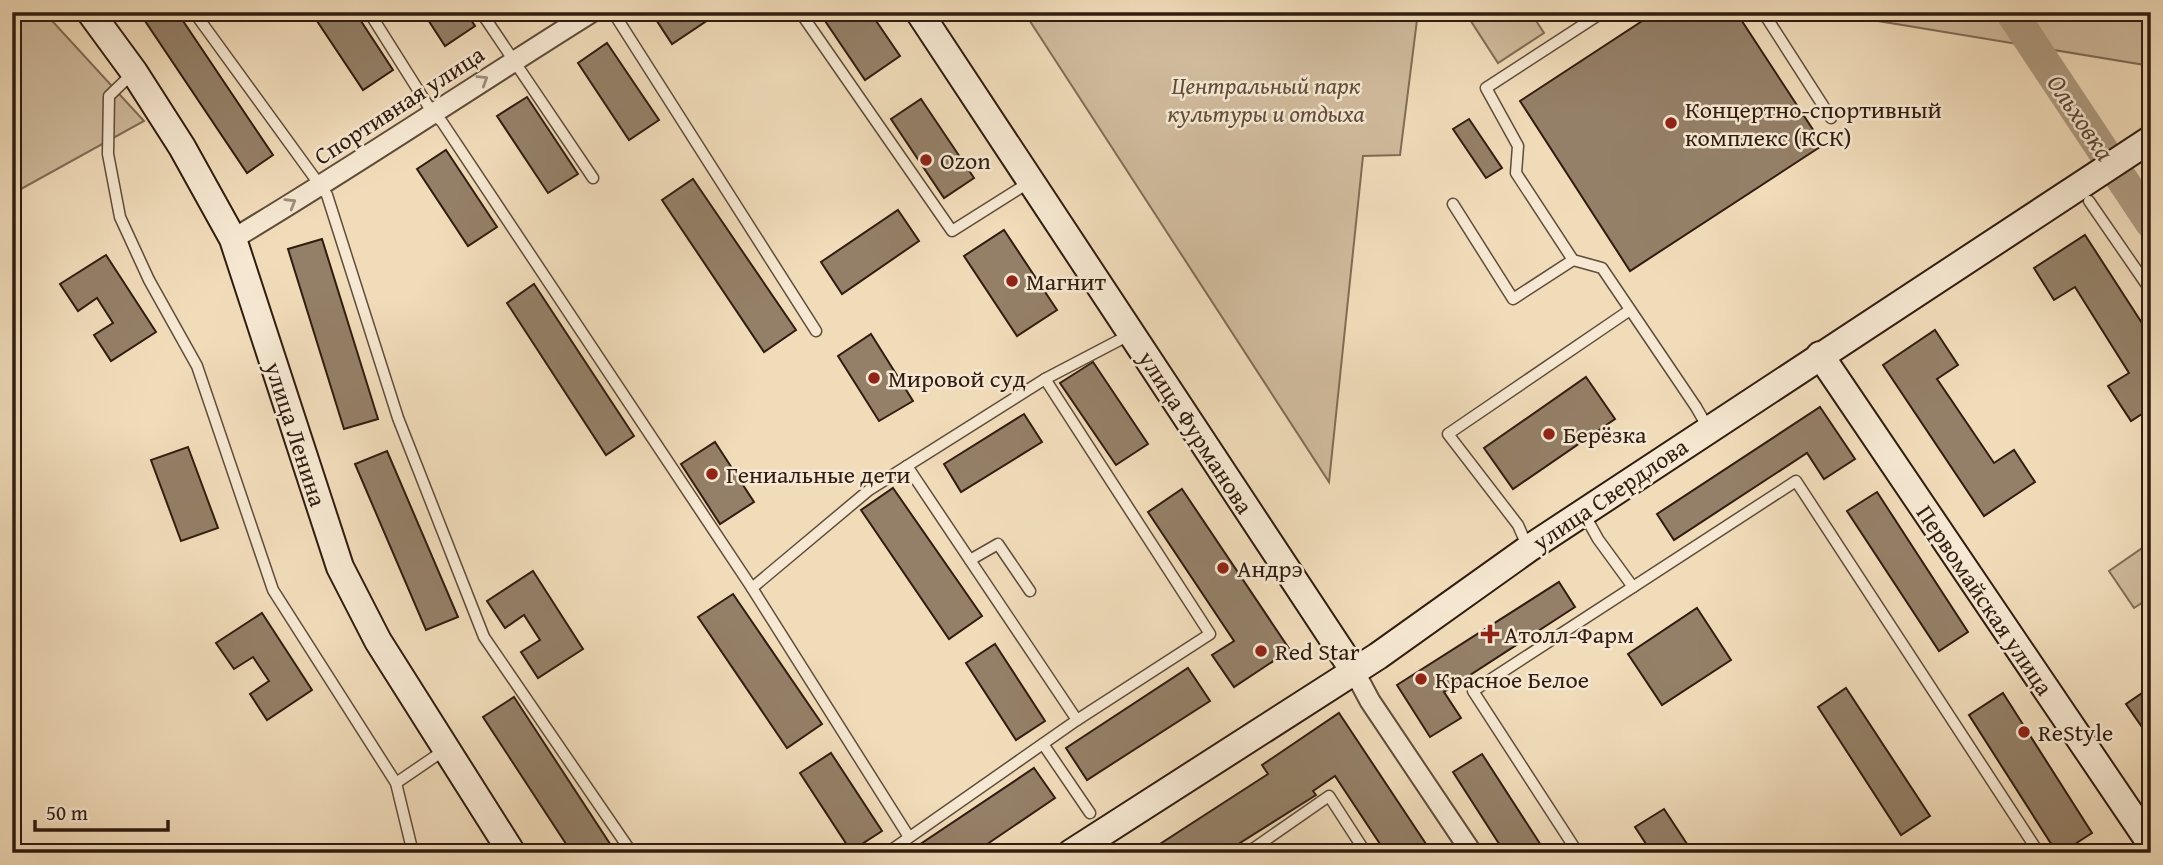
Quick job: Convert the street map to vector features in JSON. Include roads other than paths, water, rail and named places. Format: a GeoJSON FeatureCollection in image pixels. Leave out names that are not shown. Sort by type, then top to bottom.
{"type":"FeatureCollection","features":[{"type":"Feature","properties":{"kind":"main road","name":"улица Ленина"},"geometry":{"type":"LineString","coordinates":[[90,12],[134,72],[182,147],[233,239],[340,567],[378,641],[512,853]]}},
{"type":"Feature","properties":{"kind":"main road","name":"улица Фурманова"},"geometry":{"type":"LineString","coordinates":[[919,12],[1354,671]]}},
{"type":"Feature","properties":{"kind":"main road","name":"улица Свердлова"},"geometry":{"type":"LineString","coordinates":[[1070,853],[1354,671],[1528,549],[1820,355],[2084,194],[2146,143]]}},
{"type":"Feature","properties":{"kind":"main road","name":"Первомайская улица"},"geometry":{"type":"LineString","coordinates":[[1820,355],[2151,844]]}},
{"type":"Feature","properties":{"kind":"street","name":"Спортивная улица"},"geometry":{"type":"LineString","coordinates":[[233,239],[592,12]]}},
{"type":"Feature","properties":{"kind":"street","name":"улица Фурманова"},"geometry":{"type":"LineString","coordinates":[[1354,671],[1370,701],[1472,853]]}},
{"type":"Feature","properties":{"kind":"lane"},"geometry":{"type":"LineString","coordinates":[[194,12],[327,195],[398,418],[484,637],[632,853]]}},
{"type":"Feature","properties":{"kind":"lane"},"geometry":{"type":"LineString","coordinates":[[369,12],[432,112],[442,122],[752,588],[909,837]]}},
{"type":"Feature","properties":{"kind":"lane"},"geometry":{"type":"LineString","coordinates":[[481,12],[593,178]]}},
{"type":"Feature","properties":{"kind":"lane"},"geometry":{"type":"LineString","coordinates":[[613,12],[816,331]]}},
{"type":"Feature","properties":{"kind":"lane"},"geometry":{"type":"LineString","coordinates":[[800,12],[952,231],[1031,181]]}},
{"type":"Feature","properties":{"kind":"lane"},"geometry":{"type":"LineString","coordinates":[[1602,12],[1486,88],[1518,146],[1516,173],[1573,260],[1602,268],[1708,429]]}},
{"type":"Feature","properties":{"kind":"lane"},"geometry":{"type":"LineString","coordinates":[[1763,12],[1830,118]]}},
{"type":"Feature","properties":{"kind":"lane"},"geometry":{"type":"LineString","coordinates":[[134,72],[109,96],[108,154],[120,218],[149,280],[197,366],[273,590],[396,783],[413,853]]}},
{"type":"Feature","properties":{"kind":"lane"},"geometry":{"type":"LineString","coordinates":[[2084,194],[2151,291]]}},
{"type":"Feature","properties":{"kind":"lane"},"geometry":{"type":"LineString","coordinates":[[1453,204],[1513,299],[1573,260]]}},
{"type":"Feature","properties":{"kind":"lane"},"geometry":{"type":"LineString","coordinates":[[1528,549],[1518,525],[1448,434],[1630,310]]}},
{"type":"Feature","properties":{"kind":"lane"},"geometry":{"type":"LineString","coordinates":[[752,588],[869,489],[1045,379],[1132,333]]}},
{"type":"Feature","properties":{"kind":"lane"},"geometry":{"type":"LineString","coordinates":[[887,853],[1077,720],[1210,634],[1045,379]]}},
{"type":"Feature","properties":{"kind":"lane"},"geometry":{"type":"LineString","coordinates":[[907,466],[1077,720]]}},
{"type":"Feature","properties":{"kind":"lane"},"geometry":{"type":"LineString","coordinates":[[1578,853],[1473,691],[1796,481],[2039,853]]}},
{"type":"Feature","properties":{"kind":"lane"},"geometry":{"type":"LineString","coordinates":[[1583,512],[1633,587]]}},
{"type":"Feature","properties":{"kind":"lane"},"geometry":{"type":"LineString","coordinates":[[970,560],[998,544],[1030,591]]}},
{"type":"Feature","properties":{"kind":"lane"},"geometry":{"type":"LineString","coordinates":[[1042,744],[1090,813]]}},
{"type":"Feature","properties":{"kind":"lane"},"geometry":{"type":"LineString","coordinates":[[396,783],[446,748]]}},
{"type":"Feature","properties":{"kind":"lane"},"geometry":{"type":"LineString","coordinates":[[1247,853],[1329,796],[1366,853]]}},
{"type":"Feature","properties":{"kind":"waterway","name":"Ольховка"},"geometry":{"type":"LineString","coordinates":[[2011,12],[2151,223]]}},
{"type":"Feature","properties":{"kind":"place","name":"Концертно-спортивный комплекс (КСК)"},"geometry":{"type":"Point","coordinates":[1671,123]}},
{"type":"Feature","properties":{"kind":"place","name":"Ozon"},"geometry":{"type":"Point","coordinates":[926,160]}},
{"type":"Feature","properties":{"kind":"place","name":"Магнит"},"geometry":{"type":"Point","coordinates":[1012,281]}},
{"type":"Feature","properties":{"kind":"place","name":"Мировой суд"},"geometry":{"type":"Point","coordinates":[874,378]}},
{"type":"Feature","properties":{"kind":"place","name":"Берёзка"},"geometry":{"type":"Point","coordinates":[1549,434]}},
{"type":"Feature","properties":{"kind":"place","name":"Гениальные дети"},"geometry":{"type":"Point","coordinates":[712,474]}},
{"type":"Feature","properties":{"kind":"place","name":"Андрэ"},"geometry":{"type":"Point","coordinates":[1223,568]}},
{"type":"Feature","properties":{"kind":"place","name":"Атолл-Фарм"},"geometry":{"type":"Point","coordinates":[1490,634]}},
{"type":"Feature","properties":{"kind":"place","name":"Red Star"},"geometry":{"type":"Point","coordinates":[1261,651]}},
{"type":"Feature","properties":{"kind":"place","name":"Красное Белое"},"geometry":{"type":"Point","coordinates":[1421,679]}},
{"type":"Feature","properties":{"kind":"place","name":"ReStyle"},"geometry":{"type":"Point","coordinates":[2024,732]}},
{"type":"Feature","properties":{"kind":"park label","name":"Центральный парк культуры и отдыха"},"geometry":{"type":"Point","coordinates":[1266,99]}}]}
